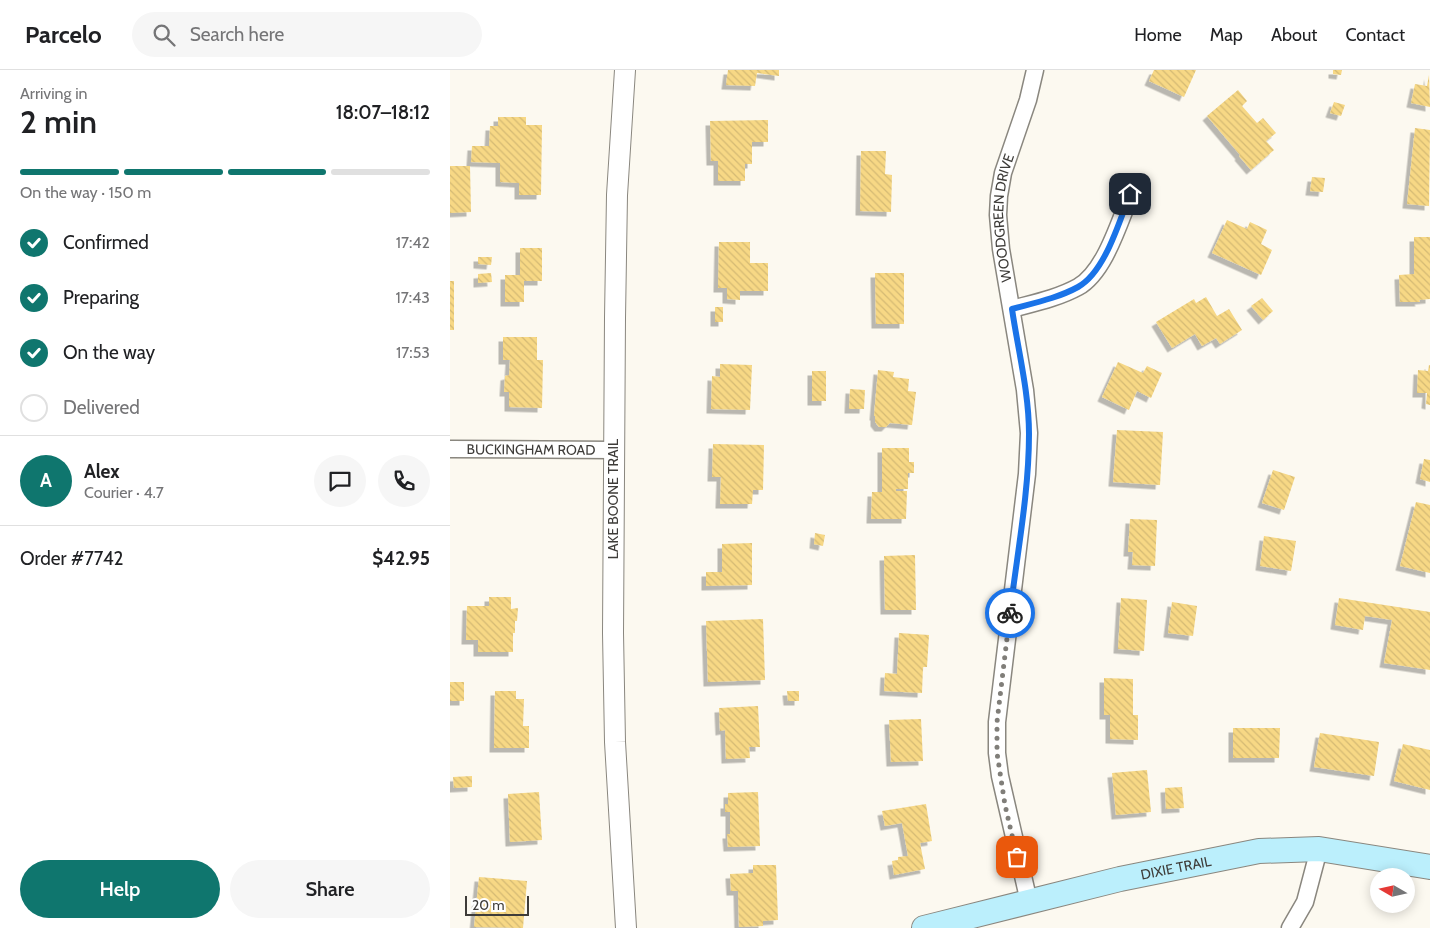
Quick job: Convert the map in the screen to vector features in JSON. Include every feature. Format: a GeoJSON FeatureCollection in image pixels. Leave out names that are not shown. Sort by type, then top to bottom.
{"type":"FeatureCollection","features":[{"type":"Feature","properties":{"kind":"main road","name":"DIXIE TRAIL"},"geometry":{"type":"LineString","coordinates":[[924,928],[1208,860],[1259,851],[1318,848],[1430,867]]}},
{"type":"Feature","properties":{"kind":"street","name":"LAKE BOONE TRAIL"},"geometry":{"type":"LineString","coordinates":[[625,70],[617,195],[613,450],[615,742],[626,928]]}},
{"type":"Feature","properties":{"kind":"street","name":"WOODGREEN DRIVE"},"geometry":{"type":"LineString","coordinates":[[1029,902],[1005,805],[997,753],[997,722],[1027,474],[1029,433],[1025,390],[1001,249],[998,214],[1003,173],[1028,100],[1035,70]]}},
{"type":"Feature","properties":{"kind":"street"},"geometry":{"type":"LineString","coordinates":[[1012,309],[1063,294],[1080,286],[1096,272],[1111,242],[1130,194]]}},
{"type":"Feature","properties":{"kind":"street","name":"BUCKINGHAM ROAD"},"geometry":{"type":"LineString","coordinates":[[450,449],[613,450]]}},
{"type":"Feature","properties":{"kind":"street"},"geometry":{"type":"LineString","coordinates":[[1290,928],[1305,902],[1318,848]]}},
{"type":"Feature","properties":{"kind":"building"},"geometry":{"type":"Polygon","coordinates":[[[728,70],[779,70],[779,76],[757,73],[755,86],[726,85],[728,70]]]}},
{"type":"Feature","properties":{"kind":"building"},"geometry":{"type":"Polygon","coordinates":[[[1154,70],[1196,70],[1184,97],[1149,81],[1154,70]]]}},
{"type":"Feature","properties":{"kind":"building"},"geometry":{"type":"Polygon","coordinates":[[[1333,70],[1342,70],[1341,75],[1333,74],[1333,70]]]}},
{"type":"Feature","properties":{"kind":"building"},"geometry":{"type":"Polygon","coordinates":[[[1429,75],[1430,107],[1411,103],[1415,84],[1427,86],[1429,75]]]}},
{"type":"Feature","properties":{"kind":"building"},"geometry":{"type":"Polygon","coordinates":[[[1238,90],[1247,101],[1242,106],[1257,123],[1263,118],[1276,133],[1266,141],[1274,150],[1251,170],[1207,116],[1238,90]]]}},
{"type":"Feature","properties":{"kind":"building"},"geometry":{"type":"Polygon","coordinates":[[[1334,102],[1345,105],[1341,116],[1330,113],[1334,102]]]}},
{"type":"Feature","properties":{"kind":"building"},"geometry":{"type":"Polygon","coordinates":[[[498,117],[526,117],[526,125],[542,125],[541,195],[519,195],[519,183],[500,182],[500,163],[471,162],[472,146],[489,146],[490,126],[498,126],[498,117]]]}},
{"type":"Feature","properties":{"kind":"building"},"geometry":{"type":"Polygon","coordinates":[[[768,120],[768,142],[752,142],[752,164],[745,164],[745,181],[718,181],[718,161],[711,161],[710,121],[768,120]]]}},
{"type":"Feature","properties":{"kind":"building"},"geometry":{"type":"Polygon","coordinates":[[[1415,128],[1430,130],[1429,206],[1407,204],[1415,128]]]}},
{"type":"Feature","properties":{"kind":"building"},"geometry":{"type":"Polygon","coordinates":[[[861,151],[886,151],[885,174],[892,175],[891,212],[860,211],[861,151]]]}},
{"type":"Feature","properties":{"kind":"building"},"geometry":{"type":"Polygon","coordinates":[[[450,166],[470,166],[471,212],[450,213],[450,166]]]}},
{"type":"Feature","properties":{"kind":"building"},"geometry":{"type":"Polygon","coordinates":[[[1312,177],[1325,178],[1323,192],[1310,191],[1312,177]]]}},
{"type":"Feature","properties":{"kind":"building"},"geometry":{"type":"Polygon","coordinates":[[[1227,220],[1247,229],[1250,222],[1267,230],[1261,244],[1272,250],[1261,275],[1212,253],[1227,220]]]}},
{"type":"Feature","properties":{"kind":"building"},"geometry":{"type":"Polygon","coordinates":[[[1414,237],[1430,237],[1430,299],[1419,300],[1420,302],[1400,302],[1399,275],[1414,274],[1414,237]]]}},
{"type":"Feature","properties":{"kind":"building"},"geometry":{"type":"Polygon","coordinates":[[[719,242],[750,242],[750,263],[768,263],[768,291],[740,291],[740,300],[727,299],[727,288],[718,288],[719,242]]]}},
{"type":"Feature","properties":{"kind":"building"},"geometry":{"type":"Polygon","coordinates":[[[520,248],[542,248],[542,281],[524,281],[524,302],[505,302],[505,275],[520,275],[520,248]]]}},
{"type":"Feature","properties":{"kind":"building"},"geometry":{"type":"Polygon","coordinates":[[[478,257],[492,257],[491,265],[478,264],[478,257]]]}},
{"type":"Feature","properties":{"kind":"building"},"geometry":{"type":"Polygon","coordinates":[[[491,273],[492,282],[478,283],[478,274],[491,273]]]}},
{"type":"Feature","properties":{"kind":"building"},"geometry":{"type":"Polygon","coordinates":[[[875,273],[904,273],[904,324],[876,324],[875,273]]]}},
{"type":"Feature","properties":{"kind":"building"},"geometry":{"type":"Polygon","coordinates":[[[450,281],[454,281],[454,330],[450,330],[450,281]]]}},
{"type":"Feature","properties":{"kind":"building"},"geometry":{"type":"Polygon","coordinates":[[[1206,297],[1217,316],[1229,309],[1242,330],[1220,344],[1216,338],[1202,346],[1195,334],[1172,348],[1156,322],[1194,299],[1196,303],[1206,297]]]}},
{"type":"Feature","properties":{"kind":"building"},"geometry":{"type":"Polygon","coordinates":[[[1262,298],[1273,311],[1263,320],[1251,306],[1262,298]]]}},
{"type":"Feature","properties":{"kind":"building"},"geometry":{"type":"Polygon","coordinates":[[[715,307],[723,307],[723,322],[715,322],[715,307]]]}},
{"type":"Feature","properties":{"kind":"building"},"geometry":{"type":"Polygon","coordinates":[[[503,337],[537,337],[537,360],[543,360],[542,408],[509,407],[509,392],[504,392],[505,376],[509,375],[510,360],[503,360],[503,337]]]}},
{"type":"Feature","properties":{"kind":"building"},"geometry":{"type":"Polygon","coordinates":[[[1118,362],[1143,373],[1147,366],[1162,373],[1151,398],[1137,391],[1129,410],[1102,397],[1118,362]]]}},
{"type":"Feature","properties":{"kind":"building"},"geometry":{"type":"Polygon","coordinates":[[[720,364],[752,365],[750,410],[711,409],[712,376],[720,377],[720,364]]]}},
{"type":"Feature","properties":{"kind":"building"},"geometry":{"type":"Polygon","coordinates":[[[1429,365],[1430,405],[1426,404],[1427,393],[1417,393],[1418,370],[1428,371],[1429,365]]]}},
{"type":"Feature","properties":{"kind":"building"},"geometry":{"type":"Polygon","coordinates":[[[878,370],[894,372],[893,377],[909,379],[908,391],[916,392],[912,425],[890,423],[886,427],[879,427],[875,422],[878,370]]]}},
{"type":"Feature","properties":{"kind":"building"},"geometry":{"type":"Polygon","coordinates":[[[812,371],[826,371],[826,401],[812,401],[812,371]]]}},
{"type":"Feature","properties":{"kind":"building"},"geometry":{"type":"Polygon","coordinates":[[[850,389],[865,390],[864,409],[849,409],[850,389]]]}},
{"type":"Feature","properties":{"kind":"building"},"geometry":{"type":"Polygon","coordinates":[[[1117,430],[1163,432],[1160,485],[1113,482],[1117,430]]]}},
{"type":"Feature","properties":{"kind":"building"},"geometry":{"type":"Polygon","coordinates":[[[713,444],[764,445],[763,490],[753,490],[752,504],[720,504],[721,477],[712,477],[713,444]]]}},
{"type":"Feature","properties":{"kind":"building"},"geometry":{"type":"Polygon","coordinates":[[[882,448],[909,448],[909,462],[914,462],[914,473],[908,473],[908,489],[896,489],[896,491],[907,491],[906,519],[871,519],[872,492],[882,492],[882,448]]]}},
{"type":"Feature","properties":{"kind":"building"},"geometry":{"type":"Polygon","coordinates":[[[1424,459],[1430,460],[1430,482],[1420,479],[1424,459]]]}},
{"type":"Feature","properties":{"kind":"building"},"geometry":{"type":"Polygon","coordinates":[[[1273,470],[1295,477],[1284,510],[1262,503],[1273,470]]]}},
{"type":"Feature","properties":{"kind":"building"},"geometry":{"type":"Polygon","coordinates":[[[1416,502],[1430,505],[1430,573],[1400,566],[1416,502]]]}},
{"type":"Feature","properties":{"kind":"building"},"geometry":{"type":"Polygon","coordinates":[[[1130,519],[1157,520],[1155,566],[1132,565],[1133,552],[1128,552],[1130,519]]]}},
{"type":"Feature","properties":{"kind":"building"},"geometry":{"type":"Polygon","coordinates":[[[815,533],[825,535],[823,546],[814,544],[815,533]]]}},
{"type":"Feature","properties":{"kind":"building"},"geometry":{"type":"Polygon","coordinates":[[[1264,536],[1296,541],[1291,571],[1260,566],[1264,536]]]}},
{"type":"Feature","properties":{"kind":"building"},"geometry":{"type":"Polygon","coordinates":[[[752,543],[752,585],[706,586],[706,572],[722,572],[722,544],[752,543]]]}},
{"type":"Feature","properties":{"kind":"building"},"geometry":{"type":"Polygon","coordinates":[[[915,555],[916,610],[885,610],[884,556],[915,555]]]}},
{"type":"Feature","properties":{"kind":"building"},"geometry":{"type":"Polygon","coordinates":[[[489,597],[511,597],[511,609],[518,608],[515,633],[513,633],[513,652],[478,652],[478,640],[466,640],[467,606],[489,606],[489,597]]]}},
{"type":"Feature","properties":{"kind":"building"},"geometry":{"type":"Polygon","coordinates":[[[1121,598],[1147,600],[1144,651],[1118,649],[1121,598]]]}},
{"type":"Feature","properties":{"kind":"building"},"geometry":{"type":"Polygon","coordinates":[[[1339,598],[1430,612],[1430,670],[1384,663],[1392,620],[1365,616],[1363,630],[1335,625],[1339,598]]]}},
{"type":"Feature","properties":{"kind":"building"},"geometry":{"type":"Polygon","coordinates":[[[1172,602],[1197,606],[1193,636],[1168,633],[1172,602]]]}},
{"type":"Feature","properties":{"kind":"building"},"geometry":{"type":"Polygon","coordinates":[[[763,619],[765,680],[708,682],[706,621],[763,619]]]}},
{"type":"Feature","properties":{"kind":"building"},"geometry":{"type":"Polygon","coordinates":[[[899,633],[929,635],[927,667],[923,667],[922,693],[884,691],[885,673],[897,674],[899,633]]]}},
{"type":"Feature","properties":{"kind":"building"},"geometry":{"type":"Polygon","coordinates":[[[1104,678],[1133,679],[1133,715],[1138,715],[1138,740],[1110,739],[1110,715],[1104,715],[1104,678]]]}},
{"type":"Feature","properties":{"kind":"building"},"geometry":{"type":"Polygon","coordinates":[[[450,682],[464,682],[464,701],[450,701],[450,682]]]}},
{"type":"Feature","properties":{"kind":"building"},"geometry":{"type":"Polygon","coordinates":[[[495,691],[516,691],[516,699],[524,699],[523,726],[529,726],[529,748],[494,748],[495,691]]]}},
{"type":"Feature","properties":{"kind":"building"},"geometry":{"type":"Polygon","coordinates":[[[787,691],[799,691],[799,701],[788,701],[787,691]]]}},
{"type":"Feature","properties":{"kind":"building"},"geometry":{"type":"Polygon","coordinates":[[[758,706],[760,747],[749,747],[750,758],[726,759],[725,730],[720,731],[719,708],[758,706]]]}},
{"type":"Feature","properties":{"kind":"building"},"geometry":{"type":"Polygon","coordinates":[[[921,719],[923,761],[891,762],[889,720],[921,719]]]}},
{"type":"Feature","properties":{"kind":"building"},"geometry":{"type":"Polygon","coordinates":[[[1233,728],[1280,728],[1279,758],[1233,758],[1233,728]]]}},
{"type":"Feature","properties":{"kind":"building"},"geometry":{"type":"Polygon","coordinates":[[[1320,733],[1379,742],[1374,776],[1314,767],[1320,733]]]}},
{"type":"Feature","properties":{"kind":"building"},"geometry":{"type":"Polygon","coordinates":[[[1403,744],[1430,750],[1430,790],[1394,781],[1403,744]]]}},
{"type":"Feature","properties":{"kind":"building"},"geometry":{"type":"Polygon","coordinates":[[[1147,770],[1151,812],[1116,815],[1112,773],[1147,770]]]}},
{"type":"Feature","properties":{"kind":"building"},"geometry":{"type":"Polygon","coordinates":[[[472,776],[472,787],[454,788],[453,777],[472,776]]]}},
{"type":"Feature","properties":{"kind":"building"},"geometry":{"type":"Polygon","coordinates":[[[1182,787],[1184,808],[1166,809],[1165,788],[1182,787]]]}},
{"type":"Feature","properties":{"kind":"building"},"geometry":{"type":"Polygon","coordinates":[[[539,792],[542,840],[510,842],[508,794],[539,792]]]}},
{"type":"Feature","properties":{"kind":"building"},"geometry":{"type":"Polygon","coordinates":[[[758,792],[760,846],[728,847],[727,834],[730,834],[730,812],[725,812],[725,804],[728,804],[728,793],[758,792]]]}},
{"type":"Feature","properties":{"kind":"building"},"geometry":{"type":"Polygon","coordinates":[[[926,804],[932,841],[920,843],[925,869],[894,875],[892,861],[898,860],[898,857],[908,856],[902,823],[885,826],[882,811],[926,804]]]}},
{"type":"Feature","properties":{"kind":"building"},"geometry":{"type":"Polygon","coordinates":[[[753,865],[776,865],[778,920],[763,921],[763,926],[739,927],[738,891],[731,891],[730,874],[753,873],[753,865]]]}},
{"type":"Feature","properties":{"kind":"building"},"geometry":{"type":"Polygon","coordinates":[[[479,877],[527,881],[523,928],[474,927],[479,877]]]}},
{"type":"Feature","properties":{"kind":"way so far"},"geometry":{"type":"LineString","coordinates":[[1010,613],[997,722],[997,753],[1005,805],[1017,857]]}},
{"type":"Feature","properties":{"kind":"route"},"geometry":{"type":"LineString","coordinates":[[1010,613],[1027,474],[1029,433],[1025,390],[1012,309],[1063,294],[1080,286],[1096,272],[1111,242],[1130,194]]}}]}
